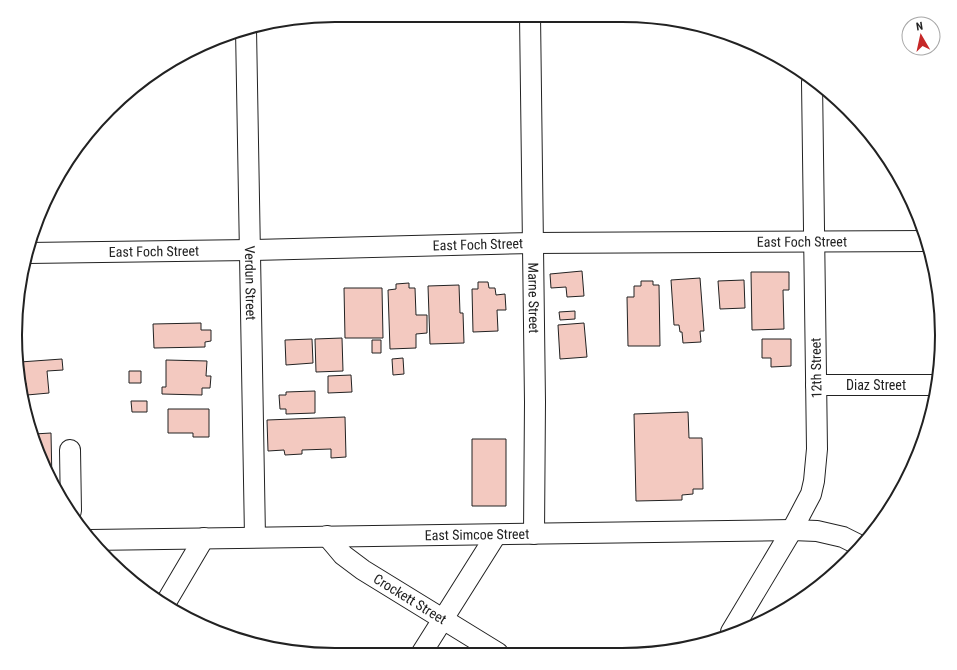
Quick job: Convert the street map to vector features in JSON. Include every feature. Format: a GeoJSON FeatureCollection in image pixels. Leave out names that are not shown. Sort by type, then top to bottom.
{"type":"FeatureCollection","features":[{"type":"Feature","properties":{"kind":"street","name":"Marne Street"},"geometry":{"type":"LineString","coordinates":[[530,22],[535,402],[534,534]]}},
{"type":"Feature","properties":{"kind":"street","name":"Verdun Street"},"geometry":{"type":"LineString","coordinates":[[246,35],[255,537]]}},
{"type":"Feature","properties":{"kind":"street","name":"12th Street"},"geometry":{"type":"LineString","coordinates":[[734,627],[792,530],[811,494],[814,481],[817,449],[812,86]]}},
{"type":"Feature","properties":{"kind":"street","name":"East Foch Street"},"geometry":{"type":"LineString","coordinates":[[33,253],[250,250],[533,243],[920,242]]}},
{"type":"Feature","properties":{"kind":"street","name":"Diaz Street"},"geometry":{"type":"LineString","coordinates":[[816,385],[931,385]]}},
{"type":"Feature","properties":{"kind":"street"},"geometry":{"type":"LineString","coordinates":[[69,500],[70,450]]}},
{"type":"Feature","properties":{"kind":"street","name":"East Simcoe Street"},"geometry":{"type":"LineString","coordinates":[[99,540],[792,530],[817,531],[843,537],[855,543]]}},
{"type":"Feature","properties":{"kind":"street"},"geometry":{"type":"LineString","coordinates":[[424,648],[442,618],[496,535]]}},
{"type":"Feature","properties":{"kind":"street","name":"Crockett Street"},"geometry":{"type":"LineString","coordinates":[[327,536],[343,555],[363,570],[490,648]]}},
{"type":"Feature","properties":{"kind":"street"},"geometry":{"type":"LineString","coordinates":[[168,599],[204,538]]}},
{"type":"Feature","properties":{"kind":"building"},"geometry":{"type":"Polygon","coordinates":[[[582,271],[584,296],[567,297],[566,287],[551,288],[550,274],[582,271]]]}},
{"type":"Feature","properties":{"kind":"building"},"geometry":{"type":"Polygon","coordinates":[[[751,272],[789,272],[789,290],[783,290],[784,329],[752,330],[751,272]]]}},
{"type":"Feature","properties":{"kind":"building"},"geometry":{"type":"Polygon","coordinates":[[[700,278],[704,331],[700,331],[701,342],[683,343],[682,332],[680,332],[679,325],[674,325],[671,280],[700,278]]]}},
{"type":"Feature","properties":{"kind":"building"},"geometry":{"type":"Polygon","coordinates":[[[744,280],[745,308],[720,309],[718,281],[744,280]]]}},
{"type":"Feature","properties":{"kind":"building"},"geometry":{"type":"Polygon","coordinates":[[[641,281],[653,281],[653,285],[659,285],[660,346],[628,346],[627,297],[634,297],[634,286],[641,286],[641,281]]]}},
{"type":"Feature","properties":{"kind":"building"},"geometry":{"type":"Polygon","coordinates":[[[478,282],[488,282],[489,288],[495,288],[496,295],[505,294],[506,310],[497,310],[498,331],[473,332],[472,289],[478,289],[478,282]]]}},
{"type":"Feature","properties":{"kind":"building"},"geometry":{"type":"Polygon","coordinates":[[[409,283],[409,288],[415,288],[416,315],[427,315],[427,333],[416,334],[416,348],[390,349],[388,290],[396,289],[396,284],[409,283]]]}},
{"type":"Feature","properties":{"kind":"building"},"geometry":{"type":"Polygon","coordinates":[[[459,285],[460,313],[463,313],[464,343],[430,344],[428,286],[459,285]]]}},
{"type":"Feature","properties":{"kind":"building"},"geometry":{"type":"Polygon","coordinates":[[[344,288],[382,288],[383,338],[345,338],[344,288]]]}},
{"type":"Feature","properties":{"kind":"building"},"geometry":{"type":"Polygon","coordinates":[[[575,311],[575,319],[560,320],[559,312],[575,311]]]}},
{"type":"Feature","properties":{"kind":"building"},"geometry":{"type":"Polygon","coordinates":[[[201,323],[201,330],[211,330],[211,341],[205,342],[205,347],[154,348],[153,324],[201,323]]]}},
{"type":"Feature","properties":{"kind":"building"},"geometry":{"type":"Polygon","coordinates":[[[584,323],[587,357],[560,359],[558,325],[584,323]]]}},
{"type":"Feature","properties":{"kind":"building"},"geometry":{"type":"Polygon","coordinates":[[[342,338],[343,371],[316,372],[315,339],[342,338]]]}},
{"type":"Feature","properties":{"kind":"building"},"geometry":{"type":"Polygon","coordinates":[[[312,339],[313,363],[286,365],[285,340],[312,339]]]}},
{"type":"Feature","properties":{"kind":"building"},"geometry":{"type":"Polygon","coordinates":[[[762,339],[791,339],[791,366],[771,367],[771,358],[762,358],[762,339]]]}},
{"type":"Feature","properties":{"kind":"building"},"geometry":{"type":"Polygon","coordinates":[[[372,340],[381,340],[381,353],[372,353],[372,340]]]}},
{"type":"Feature","properties":{"kind":"building"},"geometry":{"type":"Polygon","coordinates":[[[403,358],[404,374],[393,375],[392,359],[403,358]]]}},
{"type":"Feature","properties":{"kind":"building"},"geometry":{"type":"Polygon","coordinates":[[[62,359],[63,370],[47,371],[49,393],[28,395],[24,362],[62,359]]]}},
{"type":"Feature","properties":{"kind":"building"},"geometry":{"type":"Polygon","coordinates":[[[166,360],[207,361],[206,376],[211,376],[210,388],[202,388],[202,395],[162,394],[162,387],[166,387],[166,360]]]}},
{"type":"Feature","properties":{"kind":"building"},"geometry":{"type":"Polygon","coordinates":[[[129,371],[141,371],[141,383],[129,383],[129,371]]]}},
{"type":"Feature","properties":{"kind":"building"},"geometry":{"type":"Polygon","coordinates":[[[351,375],[352,392],[328,393],[328,376],[351,375]]]}},
{"type":"Feature","properties":{"kind":"building"},"geometry":{"type":"Polygon","coordinates":[[[315,391],[315,413],[286,414],[286,409],[280,409],[279,395],[286,395],[286,392],[315,391]]]}},
{"type":"Feature","properties":{"kind":"building"},"geometry":{"type":"Polygon","coordinates":[[[131,401],[147,401],[147,412],[132,412],[131,401]]]}},
{"type":"Feature","properties":{"kind":"building"},"geometry":{"type":"Polygon","coordinates":[[[168,409],[209,409],[209,437],[193,437],[193,433],[168,433],[168,409]]]}},
{"type":"Feature","properties":{"kind":"building"},"geometry":{"type":"Polygon","coordinates":[[[688,412],[689,438],[702,438],[703,489],[693,489],[693,494],[682,495],[682,500],[636,501],[634,414],[688,412]]]}},
{"type":"Feature","properties":{"kind":"building"},"geometry":{"type":"Polygon","coordinates":[[[345,417],[346,457],[331,458],[331,449],[302,450],[302,454],[285,455],[284,450],[268,451],[267,420],[345,417]]]}},
{"type":"Feature","properties":{"kind":"building"},"geometry":{"type":"Polygon","coordinates":[[[51,433],[52,468],[46,455],[38,434],[51,433]]]}},
{"type":"Feature","properties":{"kind":"building"},"geometry":{"type":"Polygon","coordinates":[[[472,439],[506,439],[506,506],[472,506],[472,439]]]}}]}
